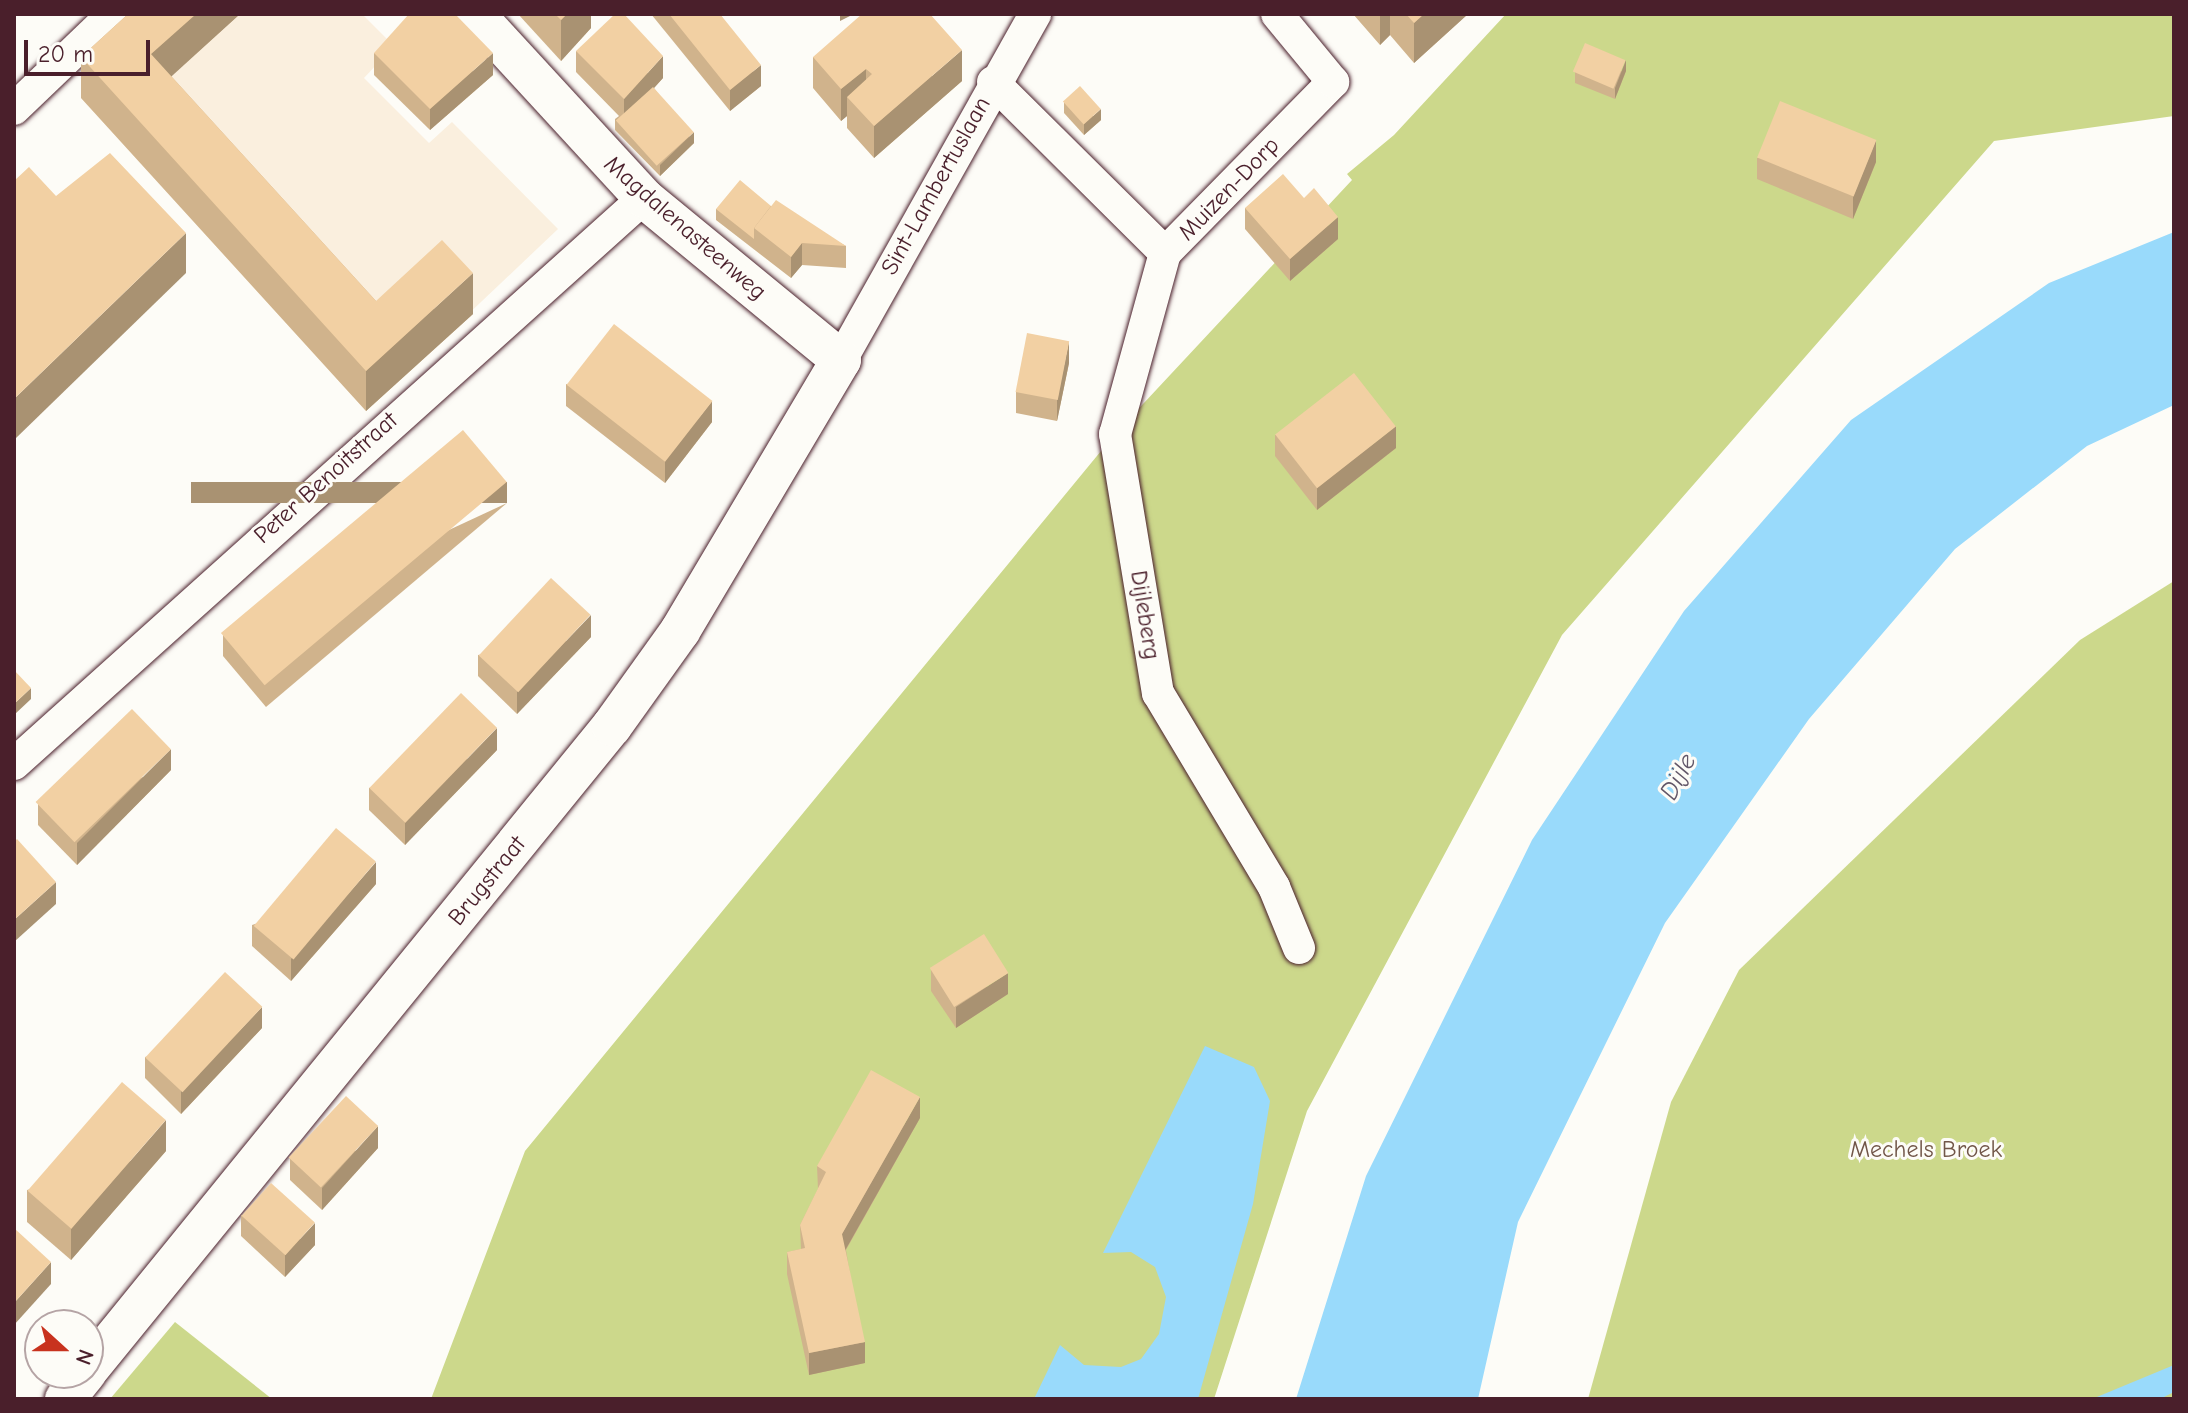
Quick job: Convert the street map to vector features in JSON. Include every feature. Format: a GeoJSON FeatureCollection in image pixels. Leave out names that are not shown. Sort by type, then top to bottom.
{"type":"FeatureCollection","features":[{"type":"Feature","properties":{"kind":"street"},"geometry":{"type":"LineString","coordinates":[[14,109],[113,14]]}},
{"type":"Feature","properties":{"kind":"street","name":"Magdalenasteenweg"},"geometry":{"type":"LineString","coordinates":[[475,14],[644,198],[841,360]]}},
{"type":"Feature","properties":{"kind":"street","name":"Sint-Lambertuslaan"},"geometry":{"type":"LineString","coordinates":[[841,360],[993,82],[1035,14]]}},
{"type":"Feature","properties":{"kind":"street","name":"Muizen-Dorp"},"geometry":{"type":"LineString","coordinates":[[993,82],[1165,253],[1333,82],[1277,14]]}},
{"type":"Feature","properties":{"kind":"street","name":"Peter Benoitstraat"},"geometry":{"type":"LineString","coordinates":[[14,764],[644,198]]}},
{"type":"Feature","properties":{"kind":"street","name":"Dijleberg"},"geometry":{"type":"LineString","coordinates":[[1165,253],[1115,434],[1158,693],[1274,887],[1299,948]]}},
{"type":"Feature","properties":{"kind":"street","name":"Brugstraat"},"geometry":{"type":"LineString","coordinates":[[104,1351],[612,726],[680,631],[841,360]]}},
{"type":"Feature","properties":{"kind":"shaded area"},"geometry":{"type":"Polygon","coordinates":[[[172,14],[362,14],[394,46],[364,78],[429,143],[452,122],[558,229],[366,411],[81,98],[172,14]]]}},
{"type":"Feature","properties":{"kind":"green space"},"geometry":{"type":"Polygon","coordinates":[[[1506,14],[2174,14],[2174,116],[1994,141],[1562,635],[1307,1111],[1214,1399],[431,1399],[525,1151],[1115,434],[1352,180],[1347,174],[1394,135],[1506,14]]]}},
{"type":"Feature","properties":{"kind":"green space","name":"Mechels Broek"},"geometry":{"type":"Polygon","coordinates":[[[2174,581],[2174,1399],[1588,1399],[1671,1102],[1739,970],[2080,640],[2174,581]]]}},
{"type":"Feature","properties":{"kind":"green space"},"geometry":{"type":"Polygon","coordinates":[[[175,1322],[272,1399],[110,1399],[175,1322]]]}},
{"type":"Feature","properties":{"kind":"water","name":"Dijle"},"geometry":{"type":"Polygon","coordinates":[[[2174,232],[2174,405],[2087,446],[1955,549],[1809,719],[1665,923],[1518,1222],[1478,1399],[1296,1399],[1366,1176],[1532,840],[1684,611],[1851,420],[2049,283],[2174,232]]]}},
{"type":"Feature","properties":{"kind":"water"},"geometry":{"type":"Polygon","coordinates":[[[1205,1046],[1254,1067],[1270,1101],[1253,1204],[1198,1399],[1034,1399],[1060,1345],[1084,1365],[1121,1367],[1141,1359],[1159,1334],[1166,1297],[1155,1267],[1131,1252],[1103,1253],[1205,1046]]]}},
{"type":"Feature","properties":{"kind":"water"},"geometry":{"type":"Polygon","coordinates":[[[2174,1365],[2174,1392],[2160,1399],[2092,1399],[2174,1365]]]}},
{"type":"Feature","properties":{"kind":"building"},"geometry":{"type":"Polygon","coordinates":[[[128,14],[196,14],[151,54],[376,301],[442,240],[473,273],[366,371],[81,57],[128,14]]]}},
{"type":"Feature","properties":{"kind":"building"},"geometry":{"type":"Polygon","coordinates":[[[409,14],[455,14],[493,53],[430,109],[374,53],[409,14]]]}},
{"type":"Feature","properties":{"kind":"building"},"geometry":{"type":"Polygon","coordinates":[[[615,14],[624,14],[663,56],[624,99],[576,51],[615,14]]]}},
{"type":"Feature","properties":{"kind":"building"},"geometry":{"type":"Polygon","coordinates":[[[669,14],[720,14],[761,65],[730,90],[669,14]]]}},
{"type":"Feature","properties":{"kind":"building"},"geometry":{"type":"Polygon","coordinates":[[[862,14],[930,14],[962,50],[874,126],[847,97],[872,74],[866,69],[841,89],[813,57],[862,14]]]}},
{"type":"Feature","properties":{"kind":"building"},"geometry":{"type":"Polygon","coordinates":[[[1406,14],[1424,14],[1414,23],[1406,14]]]}},
{"type":"Feature","properties":{"kind":"building"},"geometry":{"type":"Polygon","coordinates":[[[1585,43],[1626,60],[1613,89],[1573,72],[1585,43]]]}},
{"type":"Feature","properties":{"kind":"building"},"geometry":{"type":"Polygon","coordinates":[[[1080,86],[1101,109],[1084,124],[1063,101],[1080,86]]]}},
{"type":"Feature","properties":{"kind":"building"},"geometry":{"type":"Polygon","coordinates":[[[653,87],[694,132],[657,166],[616,120],[653,87]]]}},
{"type":"Feature","properties":{"kind":"building"},"geometry":{"type":"Polygon","coordinates":[[[1780,101],[1876,140],[1854,197],[1757,158],[1780,101]]]}},
{"type":"Feature","properties":{"kind":"building"},"geometry":{"type":"Polygon","coordinates":[[[110,153],[186,233],[14,399],[14,181],[29,167],[56,196],[110,153]]]}},
{"type":"Feature","properties":{"kind":"building"},"geometry":{"type":"Polygon","coordinates":[[[1283,174],[1304,198],[1314,188],[1338,217],[1290,259],[1245,208],[1283,174]]]}},
{"type":"Feature","properties":{"kind":"building"},"geometry":{"type":"Polygon","coordinates":[[[740,180],[771,206],[754,228],[754,239],[716,209],[740,180]]]}},
{"type":"Feature","properties":{"kind":"building"},"geometry":{"type":"Polygon","coordinates":[[[776,200],[846,246],[802,243],[791,257],[754,228],[776,200]]]}},
{"type":"Feature","properties":{"kind":"building"},"geometry":{"type":"Polygon","coordinates":[[[614,324],[713,401],[665,462],[567,385],[614,324]]]}},
{"type":"Feature","properties":{"kind":"building"},"geometry":{"type":"Polygon","coordinates":[[[1027,333],[1069,341],[1058,400],[1016,392],[1027,333]]]}},
{"type":"Feature","properties":{"kind":"building"},"geometry":{"type":"Polygon","coordinates":[[[1354,373],[1396,427],[1317,488],[1275,435],[1354,373]]]}},
{"type":"Feature","properties":{"kind":"building"},"geometry":{"type":"Polygon","coordinates":[[[463,430],[507,482],[265,685],[221,633],[463,430]]]}},
{"type":"Feature","properties":{"kind":"building"},"geometry":{"type":"Polygon","coordinates":[[[551,578],[590,615],[518,692],[479,656],[551,578]]]}},
{"type":"Feature","properties":{"kind":"building"},"geometry":{"type":"Polygon","coordinates":[[[14,670],[31,688],[14,704],[14,670]]]}},
{"type":"Feature","properties":{"kind":"building"},"geometry":{"type":"Polygon","coordinates":[[[461,693],[497,728],[405,823],[369,788],[461,693]]]}},
{"type":"Feature","properties":{"kind":"building"},"geometry":{"type":"Polygon","coordinates":[[[132,709],[171,749],[75,842],[36,802],[132,709]]]}},
{"type":"Feature","properties":{"kind":"building"},"geometry":{"type":"Polygon","coordinates":[[[336,828],[376,861],[294,959],[254,926],[336,828]]]}},
{"type":"Feature","properties":{"kind":"building"},"geometry":{"type":"Polygon","coordinates":[[[17,839],[56,882],[14,920],[14,842],[17,839]]]}},
{"type":"Feature","properties":{"kind":"building"},"geometry":{"type":"Polygon","coordinates":[[[984,934],[1008,973],[954,1007],[930,968],[984,934]]]}},
{"type":"Feature","properties":{"kind":"building"},"geometry":{"type":"Polygon","coordinates":[[[225,972],[262,1007],[183,1092],[145,1058],[225,972]]]}},
{"type":"Feature","properties":{"kind":"building"},"geometry":{"type":"Polygon","coordinates":[[[871,1070],[920,1097],[842,1234],[865,1342],[809,1353],[787,1252],[805,1248],[800,1225],[826,1172],[817,1166],[871,1070]]]}},
{"type":"Feature","properties":{"kind":"building"},"geometry":{"type":"Polygon","coordinates":[[[122,1082],[166,1120],[71,1229],[28,1191],[122,1082]]]}},
{"type":"Feature","properties":{"kind":"building"},"geometry":{"type":"Polygon","coordinates":[[[346,1096],[378,1126],[321,1187],[289,1157],[346,1096]]]}},
{"type":"Feature","properties":{"kind":"building"},"geometry":{"type":"Polygon","coordinates":[[[271,1183],[315,1222],[285,1255],[242,1216],[271,1183]]]}},
{"type":"Feature","properties":{"kind":"building"},"geometry":{"type":"Polygon","coordinates":[[[14,1228],[51,1262],[14,1303],[14,1228]]]}}]}
